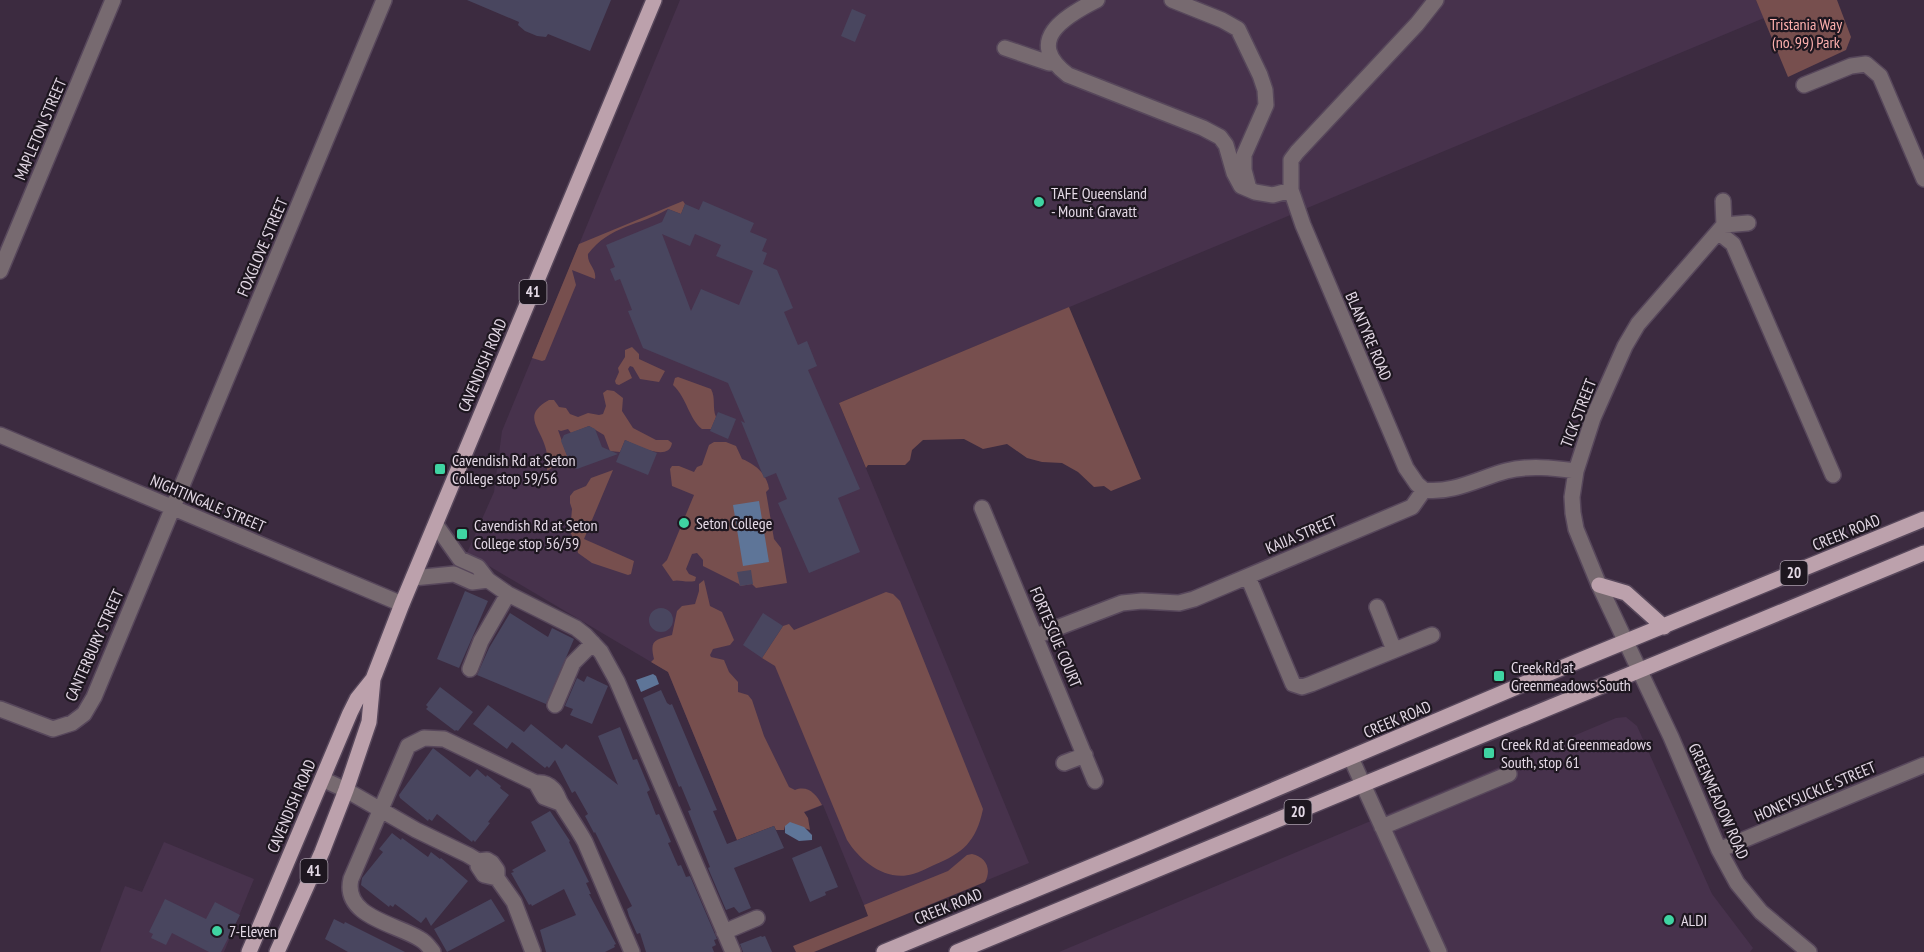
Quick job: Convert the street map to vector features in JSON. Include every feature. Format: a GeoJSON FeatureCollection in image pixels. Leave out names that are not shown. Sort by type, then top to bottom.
{"type":"FeatureCollection","features":[{"type":"Feature","properties":{"kind":"main road","name":"CAVENDISH ROAD"},"geometry":{"type":"LineString","coordinates":[[277,952],[322,852],[346,790],[369,722],[373,679],[402,604],[654,0]]}},
{"type":"Feature","properties":{"kind":"main road","name":"CREEK ROAD"},"geometry":{"type":"LineString","coordinates":[[884,952],[1924,519]]}},
{"type":"Feature","properties":{"kind":"main road","name":"20"},"geometry":{"type":"LineString","coordinates":[[957,952],[1924,553]]}},
{"type":"Feature","properties":{"kind":"main road"},"geometry":{"type":"LineString","coordinates":[[1599,585],[1626,593],[1664,627]]}},
{"type":"Feature","properties":{"kind":"main road","name":"CAVENDISH ROAD"},"geometry":{"type":"LineString","coordinates":[[249,952],[350,713],[357,699],[373,679]]}},
{"type":"Feature","properties":{"kind":"street","name":"MAPLETON STREET"},"geometry":{"type":"LineString","coordinates":[[0,271],[113,0]]}},
{"type":"Feature","properties":{"kind":"street","name":"FOXGLOVE STREET"},"geometry":{"type":"LineString","coordinates":[[173,507],[384,0]]}},
{"type":"Feature","properties":{"kind":"street"},"geometry":{"type":"LineString","coordinates":[[1097,0],[1069,15],[1052,32],[1048,46],[1055,63],[1068,75],[1193,124],[1220,137],[1228,149],[1241,186],[1255,192],[1274,195],[1291,190],[1291,160],[1297,152],[1417,24],[1436,0]]}},
{"type":"Feature","properties":{"kind":"street"},"geometry":{"type":"LineString","coordinates":[[1172,0],[1222,20],[1238,29],[1260,75],[1265,90],[1266,105],[1244,156],[1248,188]]}},
{"type":"Feature","properties":{"kind":"street"},"geometry":{"type":"LineString","coordinates":[[1005,48],[1055,63]]}},
{"type":"Feature","properties":{"kind":"street"},"geometry":{"type":"LineString","coordinates":[[1804,86],[1851,66],[1866,64],[1880,75],[1924,178]]}},
{"type":"Feature","properties":{"kind":"street","name":"BLANTYRE ROAD"},"geometry":{"type":"LineString","coordinates":[[1291,190],[1321,268],[1406,468],[1424,490]]}},
{"type":"Feature","properties":{"kind":"street"},"geometry":{"type":"LineString","coordinates":[[1723,201],[1721,228],[1733,244],[1833,475]]}},
{"type":"Feature","properties":{"kind":"street"},"geometry":{"type":"LineString","coordinates":[[1721,228],[1748,223]]}},
{"type":"Feature","properties":{"kind":"street","name":"TICK STREET"},"geometry":{"type":"LineString","coordinates":[[1625,643],[1579,536],[1573,513],[1572,497],[1576,471],[1593,418],[1625,346],[1638,324],[1721,228]]}},
{"type":"Feature","properties":{"kind":"street","name":"NIGHTINGALE STREET"},"geometry":{"type":"LineString","coordinates":[[0,435],[402,604]]}},
{"type":"Feature","properties":{"kind":"street"},"geometry":{"type":"LineString","coordinates":[[1424,490],[1438,492],[1509,470],[1547,468],[1576,471]]}},
{"type":"Feature","properties":{"kind":"street","name":"KAIJA STREET"},"geometry":{"type":"LineString","coordinates":[[1036,636],[1122,603],[1142,601],[1179,603],[1194,599],[1412,507],[1424,490]]}},
{"type":"Feature","properties":{"kind":"street","name":"CANTERBURY STREET"},"geometry":{"type":"LineString","coordinates":[[0,709],[53,729],[72,723],[84,714],[94,697],[173,507]]}},
{"type":"Feature","properties":{"kind":"street","name":"FORTESCUE COURT"},"geometry":{"type":"LineString","coordinates":[[982,508],[1095,781]]}},
{"type":"Feature","properties":{"kind":"street"},"geometry":{"type":"LineString","coordinates":[[435,525],[460,559],[478,567],[488,580],[508,594],[576,628],[593,643],[610,666],[733,952]]}},
{"type":"Feature","properties":{"kind":"street"},"geometry":{"type":"LineString","coordinates":[[413,579],[454,574],[472,582],[488,580]]}},
{"type":"Feature","properties":{"kind":"street"},"geometry":{"type":"LineString","coordinates":[[1248,577],[1293,684],[1302,687],[1432,635]]}},
{"type":"Feature","properties":{"kind":"street"},"geometry":{"type":"LineString","coordinates":[[470,669],[481,641],[508,594]]}},
{"type":"Feature","properties":{"kind":"street"},"geometry":{"type":"LineString","coordinates":[[1377,607],[1394,650]]}},
{"type":"Feature","properties":{"kind":"street"},"geometry":{"type":"LineString","coordinates":[[555,705],[573,663],[593,643]]}},
{"type":"Feature","properties":{"kind":"street","name":"GREENMEADOW ROAD"},"geometry":{"type":"LineString","coordinates":[[1625,643],[1671,737],[1719,850],[1737,883],[1790,946],[1809,952]]}},
{"type":"Feature","properties":{"kind":"street"},"geometry":{"type":"LineString","coordinates":[[433,952],[421,939],[370,915],[352,898],[350,886],[408,746],[424,738],[444,739],[536,783],[544,797],[560,803],[585,842],[632,952]]}},
{"type":"Feature","properties":{"kind":"street"},"geometry":{"type":"LineString","coordinates":[[1064,763],[1085,756]]}},
{"type":"Feature","properties":{"kind":"street"},"geometry":{"type":"LineString","coordinates":[[1351,758],[1439,952]]}},
{"type":"Feature","properties":{"kind":"street","name":"HONEYSUCKLE STREET"},"geometry":{"type":"LineString","coordinates":[[1719,850],[1924,765]]}},
{"type":"Feature","properties":{"kind":"street"},"geometry":{"type":"LineString","coordinates":[[1382,827],[1509,774]]}},
{"type":"Feature","properties":{"kind":"street"},"geometry":{"type":"LineString","coordinates":[[322,779],[478,861],[488,860],[492,863],[497,870],[497,878],[513,902],[533,952]]}},
{"type":"Feature","properties":{"kind":"street"},"geometry":{"type":"LineString","coordinates":[[724,932],[757,918]]}},
{"type":"Feature","properties":{"kind":"shaded area"},"geometry":{"type":"Polygon","coordinates":[[[680,0],[1756,0],[1764,18],[839,403],[1029,863],[873,927],[823,805],[737,840],[668,672],[467,553],[494,492],[502,431],[680,0]]]}},
{"type":"Feature","properties":{"kind":"shaded area"},"geometry":{"type":"Polygon","coordinates":[[[1626,717],[1637,726],[1712,894],[1753,948],[1750,952],[1059,952],[1616,718],[1626,717]]]}},
{"type":"Feature","properties":{"kind":"shaded area"},"geometry":{"type":"Polygon","coordinates":[[[164,842],[254,879],[224,952],[100,952],[125,886],[142,892],[164,842]]]}},
{"type":"Feature","properties":{"kind":"green space","name":"Tristania Way (no. 99) Park"},"geometry":{"type":"Polygon","coordinates":[[[1756,0],[1837,0],[1851,37],[1846,50],[1788,77],[1756,0]]]}},
{"type":"Feature","properties":{"kind":"green space"},"geometry":{"type":"Polygon","coordinates":[[[683,201],[685,204],[681,214],[668,209],[615,232],[597,244],[588,254],[595,272],[595,279],[572,270],[576,285],[545,360],[532,358],[579,244],[683,201]]]}},
{"type":"Feature","properties":{"kind":"green space"},"geometry":{"type":"Polygon","coordinates":[[[1069,307],[1141,479],[1111,491],[1104,486],[1094,487],[1078,472],[1062,463],[1042,462],[1027,458],[1007,444],[983,449],[964,439],[923,440],[912,450],[910,460],[905,465],[868,465],[866,468],[839,403],[1069,307]]]}},
{"type":"Feature","properties":{"kind":"green space"},"geometry":{"type":"Polygon","coordinates":[[[632,347],[639,354],[639,359],[665,371],[659,382],[640,379],[630,366],[628,369],[632,378],[619,385],[616,384],[618,368],[625,357],[625,350],[632,347]]]}},
{"type":"Feature","properties":{"kind":"green space"},"geometry":{"type":"Polygon","coordinates":[[[678,377],[711,389],[716,417],[711,429],[702,429],[694,420],[682,396],[673,385],[675,378],[678,377]]]}},
{"type":"Feature","properties":{"kind":"green space"},"geometry":{"type":"Polygon","coordinates":[[[607,390],[614,391],[623,398],[622,411],[633,428],[656,440],[668,440],[672,443],[670,449],[665,452],[652,451],[625,440],[620,452],[610,451],[604,435],[589,426],[571,433],[568,429],[558,430],[568,458],[547,471],[546,449],[535,421],[536,411],[549,400],[554,400],[559,407],[566,408],[570,414],[578,417],[588,413],[603,414],[606,406],[603,393],[607,390]]]}},
{"type":"Feature","properties":{"kind":"green space"},"geometry":{"type":"Polygon","coordinates":[[[714,442],[726,442],[736,446],[742,459],[756,467],[766,479],[774,539],[781,548],[787,583],[756,588],[752,584],[740,586],[703,566],[703,560],[697,553],[692,554],[686,569],[689,574],[696,577],[695,581],[673,581],[662,565],[667,560],[694,495],[672,486],[670,469],[672,466],[679,466],[694,472],[702,465],[709,445],[714,442]]]}},
{"type":"Feature","properties":{"kind":"green space"},"geometry":{"type":"Polygon","coordinates":[[[613,470],[584,539],[634,561],[631,574],[628,575],[592,563],[578,553],[570,532],[572,509],[570,496],[574,491],[586,486],[591,478],[613,470]]]}},
{"type":"Feature","properties":{"kind":"green space"},"geometry":{"type":"Polygon","coordinates":[[[704,580],[710,606],[722,612],[734,640],[730,645],[713,649],[710,655],[724,660],[729,672],[738,682],[738,692],[748,695],[752,700],[764,736],[789,787],[795,790],[808,790],[817,797],[822,805],[804,812],[808,818],[810,830],[798,826],[785,826],[784,830],[776,830],[774,826],[737,840],[668,672],[651,662],[654,659],[653,644],[655,641],[672,635],[677,611],[682,606],[695,604],[699,584],[704,580]]]}},
{"type":"Feature","properties":{"kind":"green space"},"geometry":{"type":"Polygon","coordinates":[[[886,592],[893,594],[900,601],[983,809],[972,838],[960,851],[944,861],[903,876],[875,868],[852,848],[775,666],[762,658],[783,626],[789,624],[794,630],[886,592]]]}},
{"type":"Feature","properties":{"kind":"green space"},"geometry":{"type":"Polygon","coordinates":[[[972,854],[981,858],[988,868],[985,882],[814,952],[796,952],[793,946],[868,916],[864,905],[948,871],[967,855],[972,854]]]}},
{"type":"Feature","properties":{"kind":"water"},"geometry":{"type":"Polygon","coordinates":[[[759,501],[769,562],[743,566],[733,505],[759,501]]]}},
{"type":"Feature","properties":{"kind":"water"},"geometry":{"type":"Polygon","coordinates":[[[653,674],[659,684],[641,692],[636,680],[653,674]]]}},
{"type":"Feature","properties":{"kind":"water"},"geometry":{"type":"Polygon","coordinates":[[[790,822],[804,827],[812,835],[812,840],[799,841],[785,833],[785,826],[790,822]]]}},
{"type":"Feature","properties":{"kind":"building"},"geometry":{"type":"Polygon","coordinates":[[[467,0],[611,0],[590,51],[548,34],[546,37],[537,36],[525,31],[518,25],[519,22],[467,0]]]}},
{"type":"Feature","properties":{"kind":"building"},"geometry":{"type":"Polygon","coordinates":[[[852,9],[866,15],[855,42],[841,36],[852,9]]]}},
{"type":"Feature","properties":{"kind":"building"},"geometry":{"type":"Polygon","coordinates":[[[703,201],[754,223],[750,232],[767,239],[762,251],[767,253],[763,264],[777,270],[793,308],[784,312],[798,345],[807,341],[817,366],[808,370],[860,489],[838,498],[860,552],[809,573],[778,503],[787,499],[776,473],[764,478],[728,383],[643,348],[628,311],[632,310],[620,279],[615,281],[610,269],[615,267],[606,245],[662,222],[668,209],[681,214],[685,204],[699,210],[703,201]],[[662,234],[691,311],[701,289],[739,305],[753,271],[716,256],[721,245],[695,234],[690,246],[662,234]]]}},
{"type":"Feature","properties":{"kind":"building"},"geometry":{"type":"Polygon","coordinates":[[[718,412],[736,419],[728,439],[710,431],[718,412]]]}},
{"type":"Feature","properties":{"kind":"building"},"geometry":{"type":"Polygon","coordinates":[[[589,426],[595,429],[602,447],[618,454],[577,469],[571,466],[561,441],[564,435],[589,426]]]}},
{"type":"Feature","properties":{"kind":"building"},"geometry":{"type":"Polygon","coordinates":[[[625,440],[657,453],[648,475],[616,462],[625,440]]]}},
{"type":"Feature","properties":{"kind":"building"},"geometry":{"type":"Polygon","coordinates":[[[751,570],[753,584],[740,586],[737,572],[751,570]]]}},
{"type":"Feature","properties":{"kind":"building"},"geometry":{"type":"Polygon","coordinates":[[[465,591],[488,601],[459,668],[437,659],[465,591]]]}},
{"type":"Feature","properties":{"kind":"building"},"geometry":{"type":"Polygon","coordinates":[[[661,608],[669,612],[673,620],[669,628],[661,632],[653,628],[649,620],[653,612],[661,608]]]}},
{"type":"Feature","properties":{"kind":"building"},"geometry":{"type":"Polygon","coordinates":[[[510,613],[548,637],[552,628],[574,639],[546,704],[477,675],[489,648],[510,613]]]}},
{"type":"Feature","properties":{"kind":"building"},"geometry":{"type":"Polygon","coordinates":[[[763,613],[783,626],[762,658],[743,645],[763,613]]]}},
{"type":"Feature","properties":{"kind":"building"},"geometry":{"type":"Polygon","coordinates":[[[587,676],[608,686],[592,724],[570,715],[573,709],[565,706],[577,678],[584,682],[587,676]]]}},
{"type":"Feature","properties":{"kind":"building"},"geometry":{"type":"Polygon","coordinates":[[[440,687],[473,712],[458,731],[426,709],[428,707],[426,705],[440,687]]]}},
{"type":"Feature","properties":{"kind":"building"},"geometry":{"type":"Polygon","coordinates":[[[661,690],[667,703],[672,704],[717,810],[713,811],[727,844],[774,826],[784,848],[734,868],[751,908],[739,913],[734,907],[726,910],[688,811],[691,810],[681,786],[679,787],[643,698],[661,690]]]}},
{"type":"Feature","properties":{"kind":"building"},"geometry":{"type":"Polygon","coordinates":[[[488,705],[524,732],[531,724],[562,749],[566,744],[618,785],[598,736],[620,727],[633,760],[637,759],[650,790],[647,792],[656,815],[659,814],[671,842],[668,843],[678,866],[681,865],[686,877],[690,876],[717,939],[714,940],[716,945],[712,947],[714,952],[646,952],[640,933],[637,934],[629,916],[627,909],[632,906],[585,816],[588,814],[575,791],[572,793],[555,760],[549,768],[547,766],[545,768],[512,742],[507,749],[473,724],[488,705]]]}},
{"type":"Feature","properties":{"kind":"building"},"geometry":{"type":"Polygon","coordinates":[[[433,748],[470,777],[477,769],[486,777],[487,775],[509,795],[475,842],[437,814],[432,821],[429,819],[428,821],[400,798],[399,795],[433,748]]]}},
{"type":"Feature","properties":{"kind":"building"},"geometry":{"type":"Polygon","coordinates":[[[550,811],[570,841],[589,882],[586,883],[591,894],[589,894],[616,944],[615,947],[605,952],[546,952],[540,930],[576,915],[564,889],[532,906],[529,905],[511,873],[514,872],[512,870],[546,851],[531,822],[550,811]]]}},
{"type":"Feature","properties":{"kind":"building"},"geometry":{"type":"Polygon","coordinates":[[[392,833],[428,857],[431,852],[441,858],[468,881],[431,926],[426,917],[421,923],[395,904],[389,907],[361,885],[362,878],[383,852],[379,849],[392,833]]]}},
{"type":"Feature","properties":{"kind":"building"},"geometry":{"type":"Polygon","coordinates":[[[821,846],[838,887],[810,902],[792,858],[821,846]]]}},
{"type":"Feature","properties":{"kind":"building"},"geometry":{"type":"Polygon","coordinates":[[[165,899],[206,919],[215,902],[240,915],[221,952],[209,952],[172,933],[166,945],[151,938],[153,934],[149,932],[165,899]]]}},
{"type":"Feature","properties":{"kind":"building"},"geometry":{"type":"Polygon","coordinates":[[[491,899],[505,921],[447,952],[434,929],[491,899]]]}},
{"type":"Feature","properties":{"kind":"building"},"geometry":{"type":"Polygon","coordinates":[[[334,919],[344,924],[345,922],[405,952],[348,952],[325,939],[334,919]]]}},
{"type":"Feature","properties":{"kind":"building"},"geometry":{"type":"Polygon","coordinates":[[[765,936],[772,952],[743,952],[740,944],[765,936]]]}},
{"type":"Feature","properties":{"kind":"place","name":"TAFE Queensland - Mount Gravatt"},"geometry":{"type":"Point","coordinates":[1039,202]}},
{"type":"Feature","properties":{"kind":"place","name":"Cavendish Rd at Seton College stop 59/56"},"geometry":{"type":"Point","coordinates":[440,469]}},
{"type":"Feature","properties":{"kind":"place","name":"Seton College"},"geometry":{"type":"Point","coordinates":[684,523]}},
{"type":"Feature","properties":{"kind":"place","name":"Cavendish Rd at Seton College stop 56/59"},"geometry":{"type":"Point","coordinates":[462,534]}},
{"type":"Feature","properties":{"kind":"place","name":"Creek Rd at Greenmeadows South"},"geometry":{"type":"Point","coordinates":[1499,676]}},
{"type":"Feature","properties":{"kind":"place","name":"Creek Rd at Greenmeadows South, stop 61"},"geometry":{"type":"Point","coordinates":[1489,753]}},
{"type":"Feature","properties":{"kind":"place","name":"ALDI"},"geometry":{"type":"Point","coordinates":[1669,920]}},
{"type":"Feature","properties":{"kind":"place","name":"7-Eleven"},"geometry":{"type":"Point","coordinates":[217,931]}}]}
